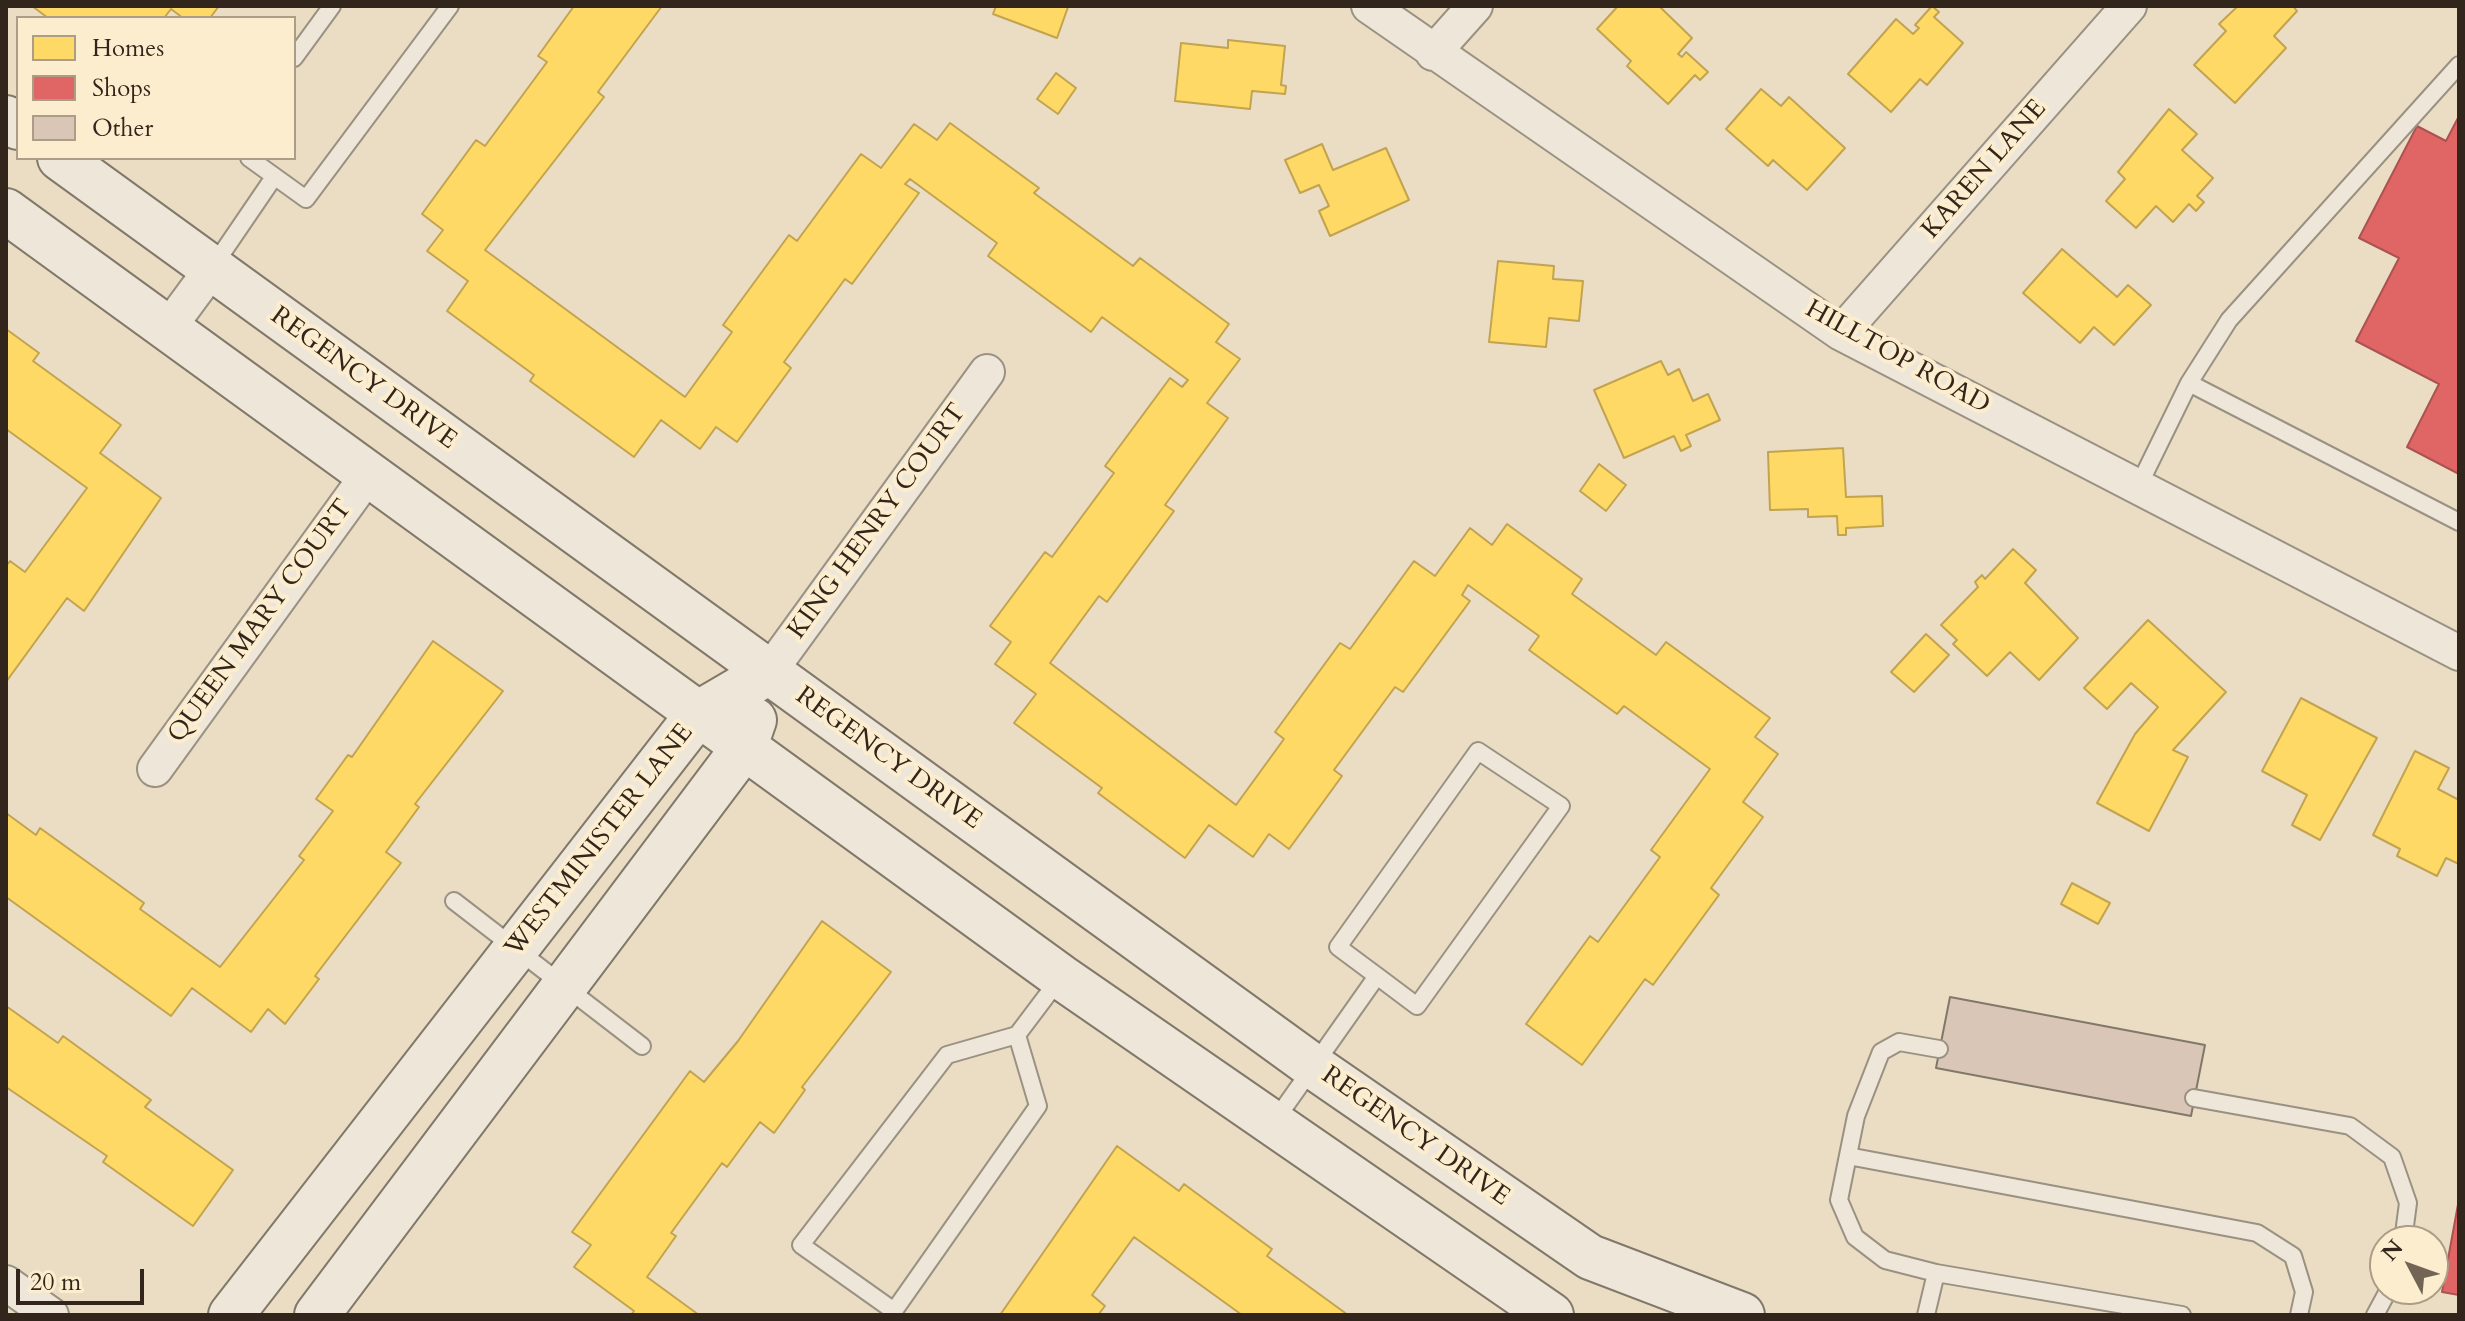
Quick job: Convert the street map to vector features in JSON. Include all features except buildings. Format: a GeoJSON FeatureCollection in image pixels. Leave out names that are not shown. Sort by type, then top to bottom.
{"type":"FeatureCollection","features":[{"type":"Feature","properties":{"kind":"street","name":"HILLTOP ROAD"},"geometry":{"type":"LineString","coordinates":[[1369,6],[1841,333],[2459,653]]}},
{"type":"Feature","properties":{"kind":"street"},"geometry":{"type":"LineString","coordinates":[[1433,53],[1475,6]]}},
{"type":"Feature","properties":{"kind":"street","name":"KAREN LANE"},"geometry":{"type":"LineString","coordinates":[[1841,333],[2129,6]]}},
{"type":"Feature","properties":{"kind":"street","name":"REGENCY DRIVE"},"geometry":{"type":"LineString","coordinates":[[63,160],[1314,1067],[1590,1257],[1742,1315]]}},
{"type":"Feature","properties":{"kind":"street"},"geometry":{"type":"LineString","coordinates":[[6,211],[1061,977],[1551,1315]]}},
{"type":"Feature","properties":{"kind":"street"},"geometry":{"type":"LineString","coordinates":[[169,327],[211,270]]}},
{"type":"Feature","properties":{"kind":"street","name":"KING HENRY COURT"},"geometry":{"type":"LineString","coordinates":[[769,672],[987,372]]}},
{"type":"Feature","properties":{"kind":"street","name":"QUEEN MARY COURT"},"geometry":{"type":"LineString","coordinates":[[155,769],[368,475]]}},
{"type":"Feature","properties":{"kind":"street"},"geometry":{"type":"LineString","coordinates":[[317,1315],[745,746],[769,672]]}},
{"type":"Feature","properties":{"kind":"street","name":"WESTMINISTER LANE"},"geometry":{"type":"LineString","coordinates":[[231,1315],[699,713],[769,672]]}},
{"type":"Feature","properties":{"kind":"street"},"geometry":{"type":"LineString","coordinates":[[6,1283],[51,1315]]}},
{"type":"Feature","properties":{"kind":"lane"},"geometry":{"type":"LineString","coordinates":[[296,55],[332,6]]}},
{"type":"Feature","properties":{"kind":"lane"},"geometry":{"type":"LineString","coordinates":[[252,160],[306,199],[450,6]]}},
{"type":"Feature","properties":{"kind":"lane"},"geometry":{"type":"LineString","coordinates":[[2138,487],[2189,383],[2229,320],[2459,65]]}},
{"type":"Feature","properties":{"kind":"lane"},"geometry":{"type":"LineString","coordinates":[[211,270],[274,177]]}},
{"type":"Feature","properties":{"kind":"lane"},"geometry":{"type":"LineString","coordinates":[[2189,383],[2459,522]]}},
{"type":"Feature","properties":{"kind":"lane"},"geometry":{"type":"LineString","coordinates":[[1478,751],[1561,806],[1417,1006],[1377,976],[1338,947],[1478,751]]}},
{"type":"Feature","properties":{"kind":"lane"},"geometry":{"type":"LineString","coordinates":[[454,901],[642,1046]]}},
{"type":"Feature","properties":{"kind":"lane"},"geometry":{"type":"LineString","coordinates":[[1273,1123],[1377,976]]}},
{"type":"Feature","properties":{"kind":"lane"},"geometry":{"type":"LineString","coordinates":[[1017,1035],[1038,1106],[894,1311],[801,1245],[947,1055],[1017,1035],[1061,977]]}},
{"type":"Feature","properties":{"kind":"lane"},"geometry":{"type":"LineString","coordinates":[[1939,1049],[1899,1042],[1881,1052],[1856,1116],[1839,1200],[1855,1237],[1885,1260],[1936,1273],[2182,1315]]}},
{"type":"Feature","properties":{"kind":"lane"},"geometry":{"type":"LineString","coordinates":[[2194,1098],[2350,1126],[2392,1157],[2408,1203],[2405,1225]]}},
{"type":"Feature","properties":{"kind":"lane"},"geometry":{"type":"LineString","coordinates":[[1848,1156],[2257,1233],[2293,1256],[2304,1292],[2299,1315]]}},
{"type":"Feature","properties":{"kind":"lane"},"geometry":{"type":"LineString","coordinates":[[1926,1315],[1936,1273]]}}]}
